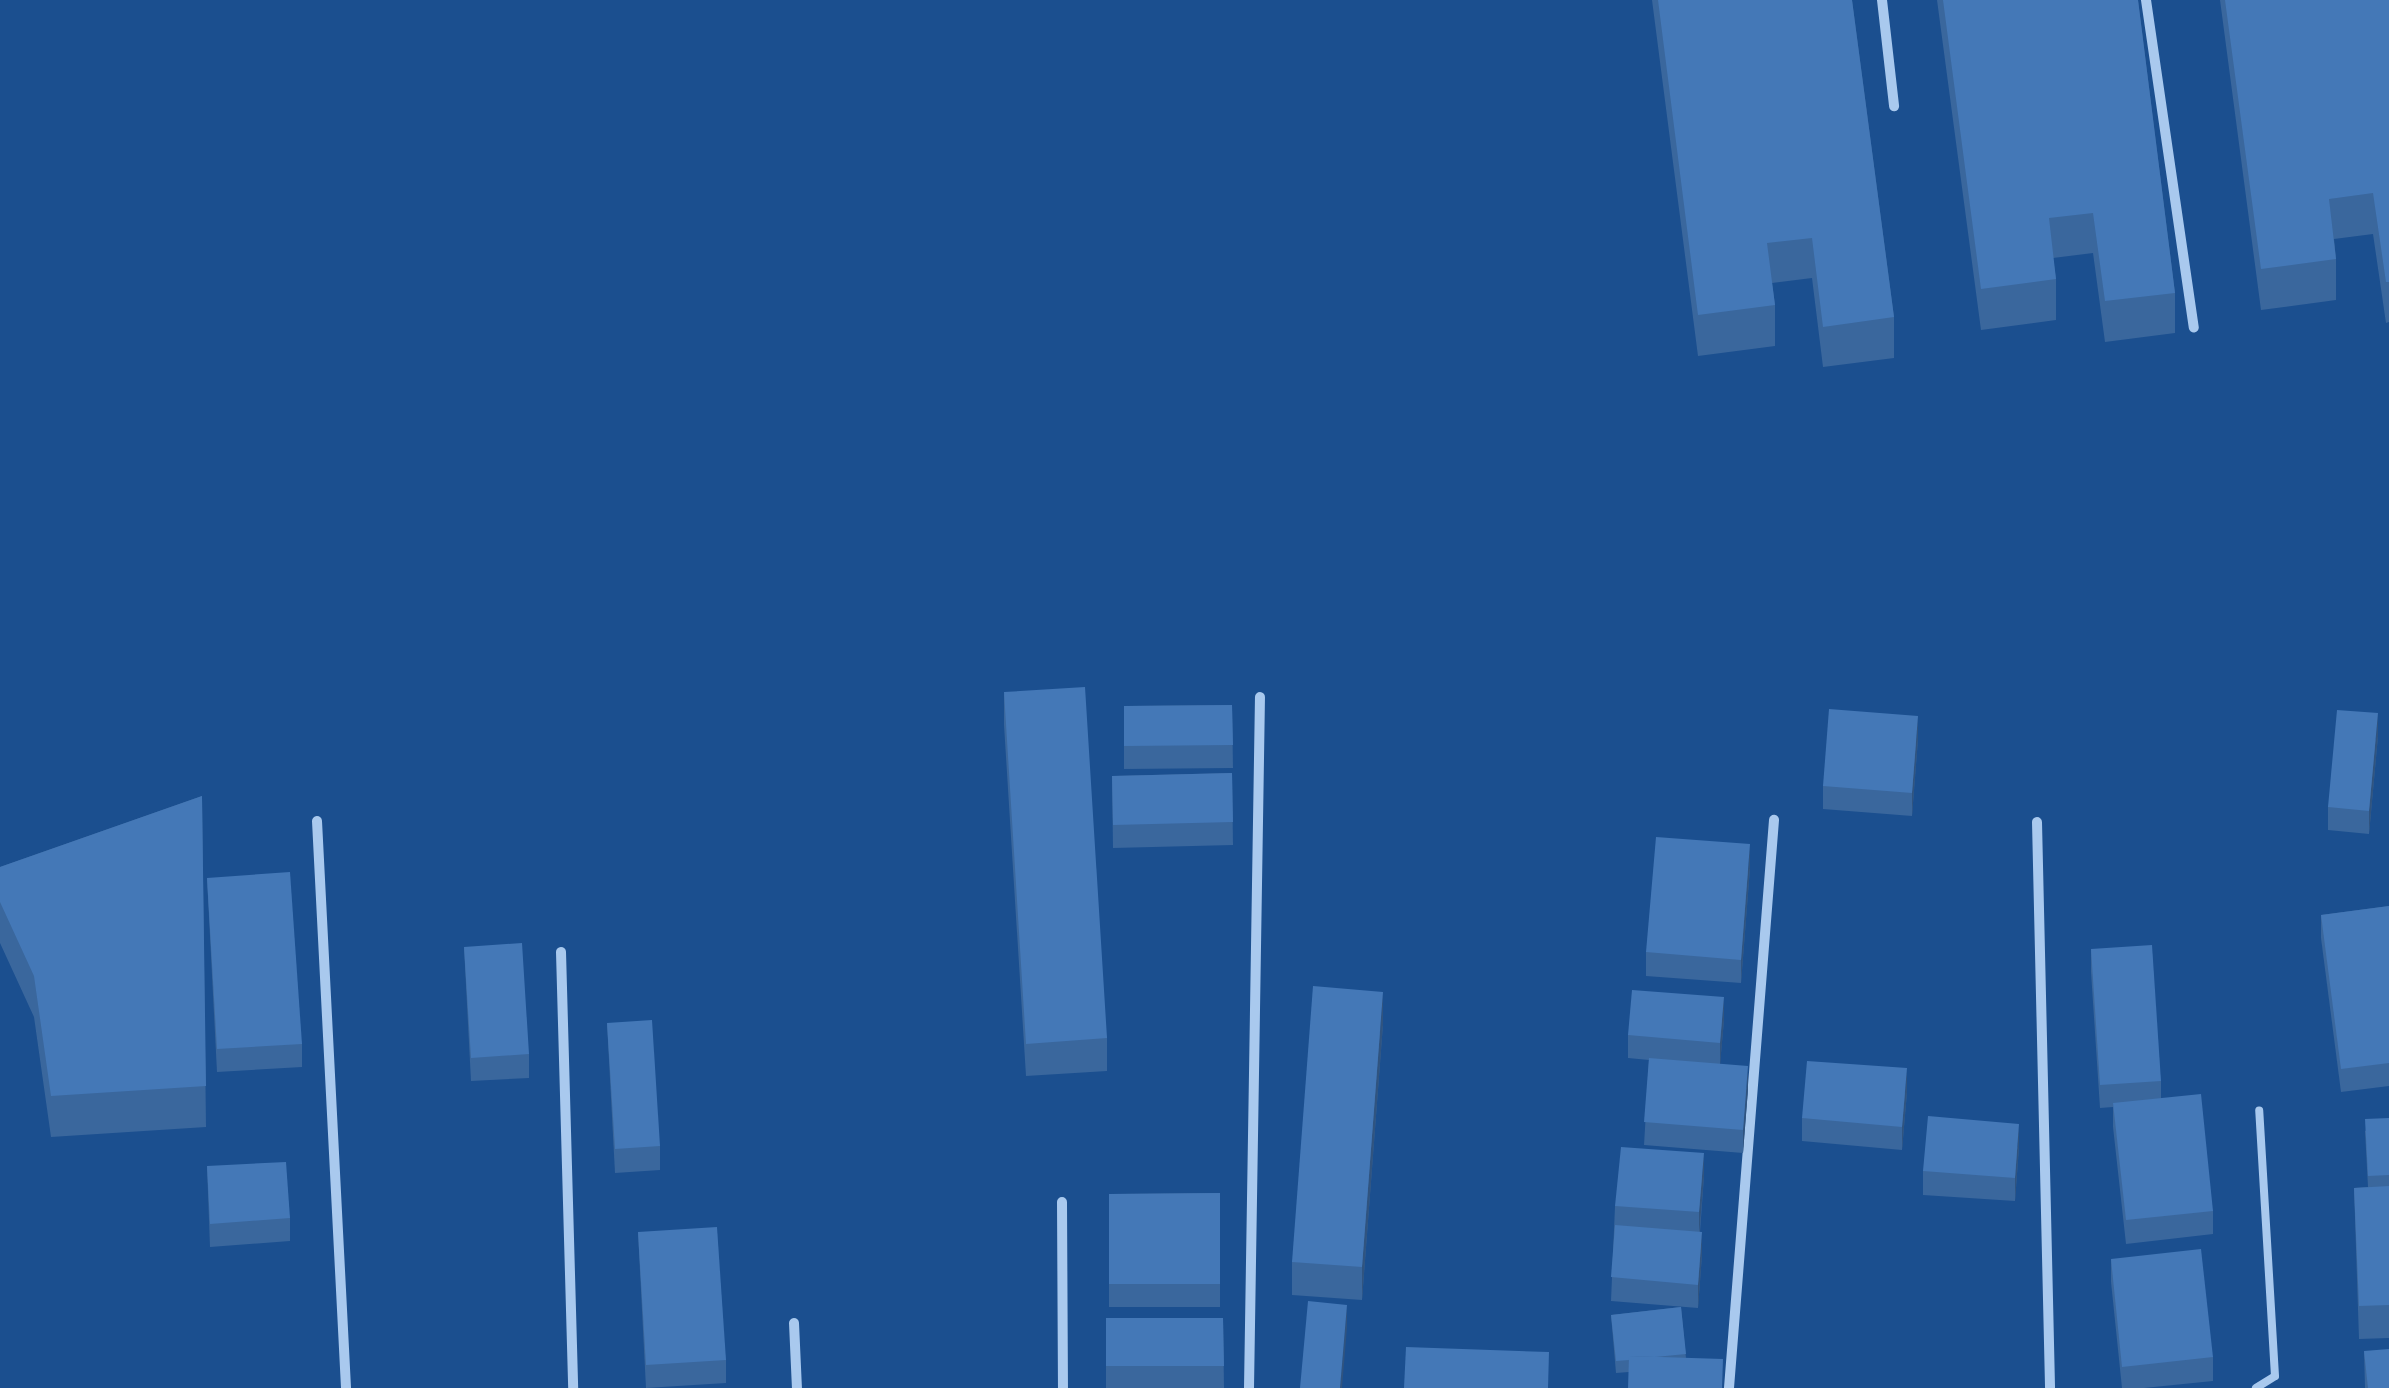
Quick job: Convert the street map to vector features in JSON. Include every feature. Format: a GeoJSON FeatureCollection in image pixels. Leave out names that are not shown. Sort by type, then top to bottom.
{"type":"FeatureCollection","features":[{"type":"Feature","properties":{"kind":"street"},"geometry":{"type":"LineString","coordinates":[[1882,0],[1894,106]]}},
{"type":"Feature","properties":{"kind":"street"},"geometry":{"type":"LineString","coordinates":[[2146,0],[2194,328]]}},
{"type":"Feature","properties":{"kind":"street"},"geometry":{"type":"LineString","coordinates":[[1249,1388],[1260,697]]}},
{"type":"Feature","properties":{"kind":"street"},"geometry":{"type":"LineString","coordinates":[[1729,1388],[1774,820]]}},
{"type":"Feature","properties":{"kind":"street"},"geometry":{"type":"LineString","coordinates":[[317,821],[346,1388]]}},
{"type":"Feature","properties":{"kind":"street"},"geometry":{"type":"LineString","coordinates":[[2037,822],[2050,1388]]}},
{"type":"Feature","properties":{"kind":"street"},"geometry":{"type":"LineString","coordinates":[[561,952],[574,1388]]}},
{"type":"Feature","properties":{"kind":"street"},"geometry":{"type":"LineString","coordinates":[[1062,1202],[1062,1388]]}},
{"type":"Feature","properties":{"kind":"street"},"geometry":{"type":"LineString","coordinates":[[794,1323],[797,1388]]}},
{"type":"Feature","properties":{"kind":"lane"},"geometry":{"type":"LineString","coordinates":[[2256,1388],[2274,1376],[2259,1110]]}},
{"type":"Feature","properties":{"kind":"building"},"geometry":{"type":"Polygon","coordinates":[[[1658,0],[1852,0],[1894,317],[1823,327],[1812,238],[1767,243],[1775,305],[1698,315],[1658,0]]]}},
{"type":"Feature","properties":{"kind":"building"},"geometry":{"type":"Polygon","coordinates":[[[1943,0],[2138,0],[2175,293],[2105,301],[2093,213],[2049,218],[2056,279],[1981,289],[1943,0]]]}},
{"type":"Feature","properties":{"kind":"building"},"geometry":{"type":"Polygon","coordinates":[[[2225,0],[2389,0],[2389,282],[2373,193],[2329,199],[2336,259],[2261,269],[2225,0]]]}},
{"type":"Feature","properties":{"kind":"building"},"geometry":{"type":"Polygon","coordinates":[[[1085,687],[1107,1038],[1026,1044],[1004,692],[1085,687]]]}},
{"type":"Feature","properties":{"kind":"building"},"geometry":{"type":"Polygon","coordinates":[[[1232,705],[1233,745],[1124,746],[1124,706],[1232,705]]]}},
{"type":"Feature","properties":{"kind":"building"},"geometry":{"type":"Polygon","coordinates":[[[1829,709],[1918,716],[1912,793],[1823,786],[1829,709]]]}},
{"type":"Feature","properties":{"kind":"building"},"geometry":{"type":"Polygon","coordinates":[[[2337,710],[2378,713],[2369,811],[2328,807],[2337,710]]]}},
{"type":"Feature","properties":{"kind":"building"},"geometry":{"type":"Polygon","coordinates":[[[1232,773],[1233,822],[1113,825],[1112,776],[1232,773]]]}},
{"type":"Feature","properties":{"kind":"building"},"geometry":{"type":"Polygon","coordinates":[[[202,796],[206,1086],[51,1096],[34,976],[0,902],[0,867],[202,796]]]}},
{"type":"Feature","properties":{"kind":"building"},"geometry":{"type":"Polygon","coordinates":[[[1656,837],[1750,844],[1741,960],[1646,952],[1656,837]]]}},
{"type":"Feature","properties":{"kind":"building"},"geometry":{"type":"Polygon","coordinates":[[[290,872],[302,1044],[217,1049],[207,878],[290,872]]]}},
{"type":"Feature","properties":{"kind":"building"},"geometry":{"type":"Polygon","coordinates":[[[2389,906],[2389,1063],[2341,1069],[2321,915],[2389,906]]]}},
{"type":"Feature","properties":{"kind":"building"},"geometry":{"type":"Polygon","coordinates":[[[522,943],[529,1054],[471,1058],[464,947],[522,943]]]}},
{"type":"Feature","properties":{"kind":"building"},"geometry":{"type":"Polygon","coordinates":[[[2152,945],[2161,1081],[2100,1085],[2091,949],[2152,945]]]}},
{"type":"Feature","properties":{"kind":"building"},"geometry":{"type":"Polygon","coordinates":[[[1313,986],[1383,992],[1362,1267],[1292,1262],[1313,986]]]}},
{"type":"Feature","properties":{"kind":"building"},"geometry":{"type":"Polygon","coordinates":[[[1632,990],[1724,997],[1720,1043],[1628,1035],[1632,990]]]}},
{"type":"Feature","properties":{"kind":"building"},"geometry":{"type":"Polygon","coordinates":[[[652,1020],[660,1146],[615,1149],[607,1023],[652,1020]]]}},
{"type":"Feature","properties":{"kind":"building"},"geometry":{"type":"Polygon","coordinates":[[[1649,1058],[1748,1066],[1743,1130],[1644,1122],[1649,1058]]]}},
{"type":"Feature","properties":{"kind":"building"},"geometry":{"type":"Polygon","coordinates":[[[1807,1061],[1907,1068],[1902,1127],[1802,1118],[1807,1061]]]}},
{"type":"Feature","properties":{"kind":"building"},"geometry":{"type":"Polygon","coordinates":[[[2201,1094],[2213,1211],[2126,1220],[2113,1103],[2201,1094]]]}},
{"type":"Feature","properties":{"kind":"building"},"geometry":{"type":"Polygon","coordinates":[[[1928,1116],[2019,1124],[2015,1178],[1923,1171],[1928,1116]]]}},
{"type":"Feature","properties":{"kind":"building"},"geometry":{"type":"Polygon","coordinates":[[[2389,1118],[2389,1175],[2368,1176],[2365,1119],[2389,1118]]]}},
{"type":"Feature","properties":{"kind":"building"},"geometry":{"type":"Polygon","coordinates":[[[1621,1147],[1704,1153],[1699,1212],[1615,1206],[1621,1147]]]}},
{"type":"Feature","properties":{"kind":"building"},"geometry":{"type":"Polygon","coordinates":[[[286,1162],[290,1218],[210,1224],[207,1166],[286,1162]]]}},
{"type":"Feature","properties":{"kind":"building"},"geometry":{"type":"Polygon","coordinates":[[[2389,1186],[2389,1305],[2359,1306],[2354,1188],[2389,1186]]]}},
{"type":"Feature","properties":{"kind":"building"},"geometry":{"type":"Polygon","coordinates":[[[1220,1193],[1220,1284],[1109,1284],[1109,1194],[1220,1193]]]}},
{"type":"Feature","properties":{"kind":"building"},"geometry":{"type":"Polygon","coordinates":[[[1615,1225],[1702,1232],[1698,1285],[1611,1277],[1615,1225]]]}},
{"type":"Feature","properties":{"kind":"building"},"geometry":{"type":"Polygon","coordinates":[[[717,1227],[726,1360],[646,1365],[638,1232],[717,1227]]]}},
{"type":"Feature","properties":{"kind":"building"},"geometry":{"type":"Polygon","coordinates":[[[2201,1249],[2213,1357],[2122,1367],[2111,1259],[2201,1249]]]}},
{"type":"Feature","properties":{"kind":"building"},"geometry":{"type":"Polygon","coordinates":[[[1308,1301],[1347,1305],[1340,1388],[1300,1388],[1308,1301]]]}},
{"type":"Feature","properties":{"kind":"building"},"geometry":{"type":"Polygon","coordinates":[[[1681,1307],[1686,1354],[1629,1356],[1629,1360],[1616,1361],[1611,1315],[1681,1307]]]}},
{"type":"Feature","properties":{"kind":"building"},"geometry":{"type":"Polygon","coordinates":[[[1106,1318],[1223,1318],[1224,1366],[1106,1366],[1106,1318]]]}},
{"type":"Feature","properties":{"kind":"building"},"geometry":{"type":"Polygon","coordinates":[[[1406,1347],[1549,1352],[1548,1388],[1404,1388],[1406,1347]]]}},
{"type":"Feature","properties":{"kind":"building"},"geometry":{"type":"Polygon","coordinates":[[[2389,1349],[2389,1388],[2368,1388],[2364,1351],[2389,1349]]]}},
{"type":"Feature","properties":{"kind":"building"},"geometry":{"type":"Polygon","coordinates":[[[1629,1356],[1723,1359],[1722,1388],[1628,1388],[1629,1356]]]}}]}
